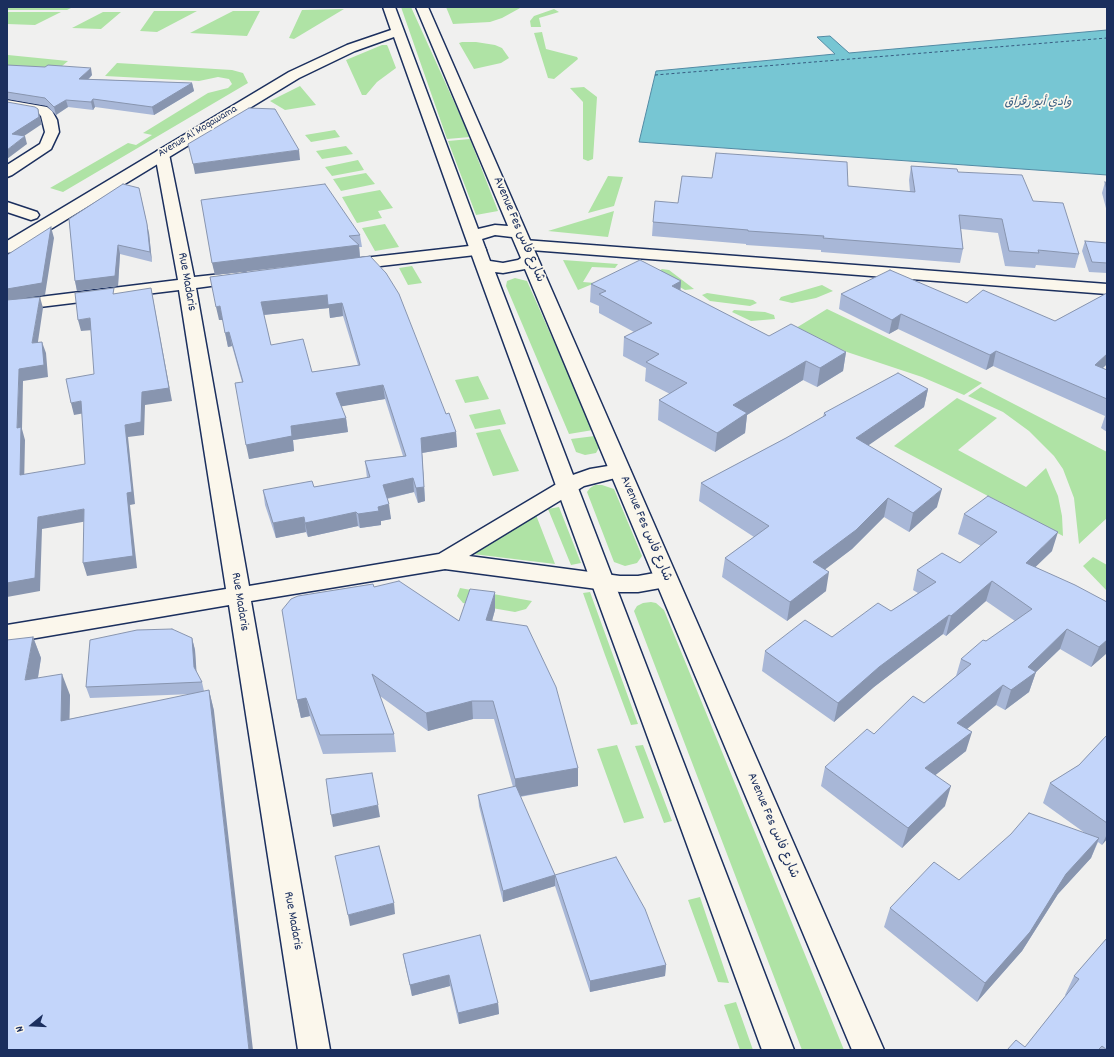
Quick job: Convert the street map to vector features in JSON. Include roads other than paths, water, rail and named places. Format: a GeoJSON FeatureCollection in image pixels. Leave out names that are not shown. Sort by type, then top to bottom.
{"type":"FeatureCollection","features":[{"type":"Feature","properties":{"kind":"street"},"geometry":{"type":"LineString","coordinates":[[389,7],[566,488],[603,582],[778,1050]]}},
{"type":"Feature","properties":{"kind":"street","name":"Avenue Fes شارع فاس"},"geometry":{"type":"LineString","coordinates":[[422,7],[868,1050]]}},
{"type":"Feature","properties":{"kind":"street","name":"Avenue Al Moqawama"},"geometry":{"type":"LineString","coordinates":[[7,248],[162,154],[312,66],[351,48],[397,32]]}},
{"type":"Feature","properties":{"kind":"street"},"geometry":{"type":"LineString","coordinates":[[7,104],[42,110],[47,114],[52,127],[51,137],[46,146],[7,172]]}},
{"type":"Feature","properties":{"kind":"street","name":"Rue Madaris"},"geometry":{"type":"LineString","coordinates":[[162,154],[187,283],[314,1050]]}},
{"type":"Feature","properties":{"kind":"street"},"geometry":{"type":"LineString","coordinates":[[7,207],[31,215]]}},
{"type":"Feature","properties":{"kind":"street"},"geometry":{"type":"LineString","coordinates":[[478,250],[482,233],[495,230],[508,231],[524,246],[1107,289]]}},
{"type":"Feature","properties":{"kind":"street"},"geometry":{"type":"LineString","coordinates":[[478,250],[492,267],[503,268],[524,264],[524,246]]}},
{"type":"Feature","properties":{"kind":"street"},"geometry":{"type":"LineString","coordinates":[[333,266],[478,250]]}},
{"type":"Feature","properties":{"kind":"street"},"geometry":{"type":"LineString","coordinates":[[7,306],[256,275]]}},
{"type":"Feature","properties":{"kind":"street"},"geometry":{"type":"LineString","coordinates":[[445,561],[566,488],[590,476],[620,470]]}},
{"type":"Feature","properties":{"kind":"street"},"geometry":{"type":"LineString","coordinates":[[7,634],[445,561],[603,582],[638,584],[666,579]]}},
{"type":"Feature","properties":{"kind":"water","name":"وادي أبو رقراق"},"geometry":{"type":"Polygon","coordinates":[[[1107,30],[1107,175],[639,142],[656,71],[835,54],[817,37],[830,36],[849,53],[1107,30]]]}}]}
